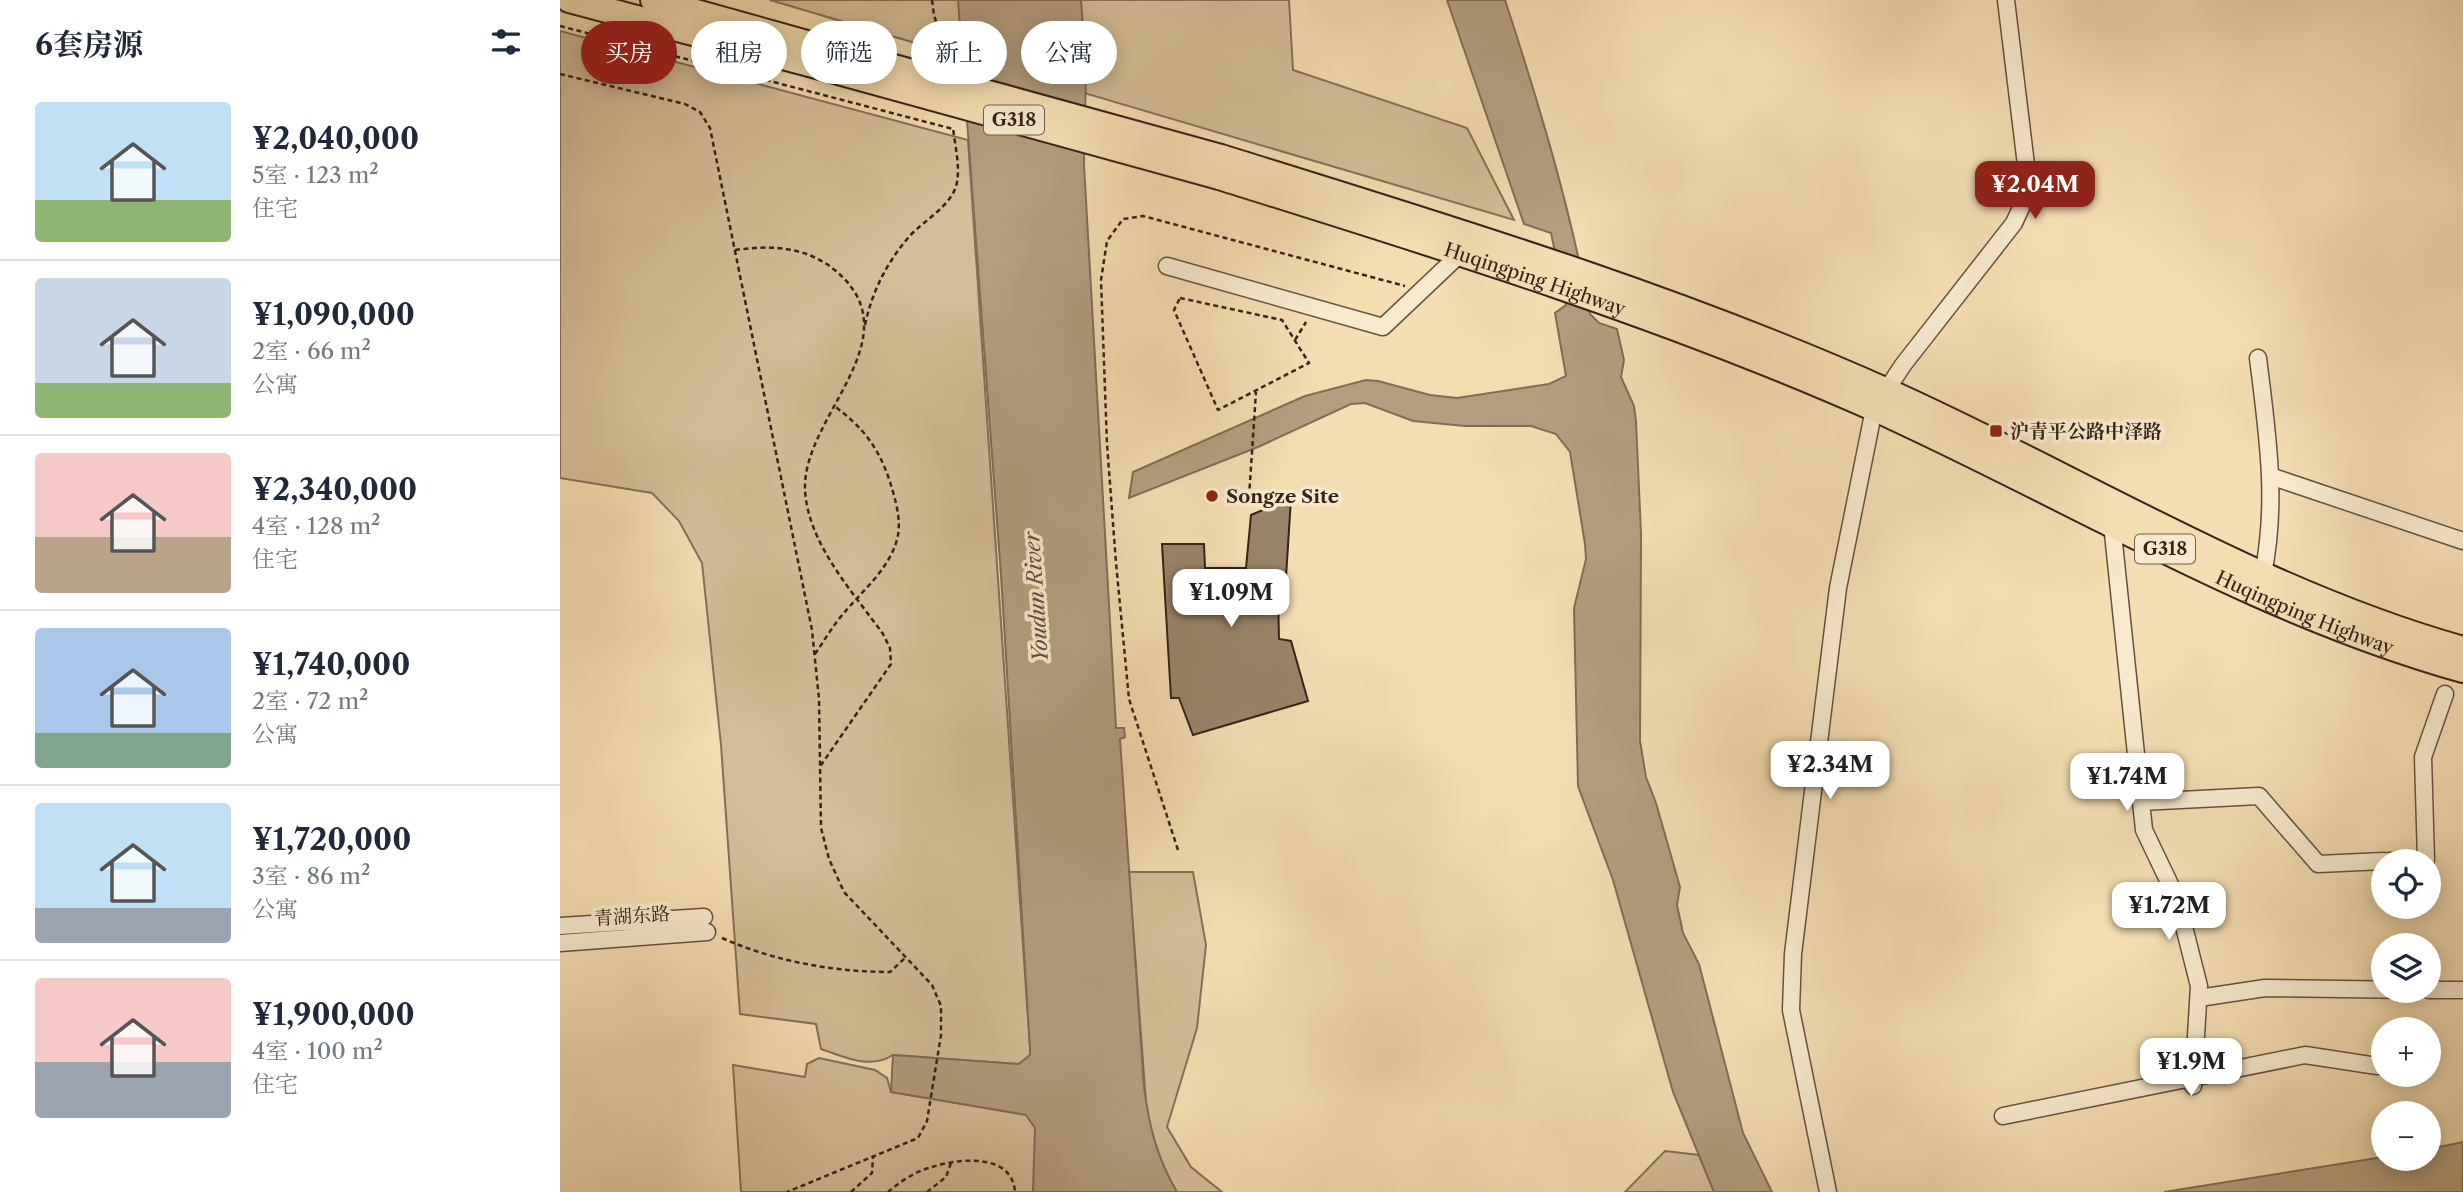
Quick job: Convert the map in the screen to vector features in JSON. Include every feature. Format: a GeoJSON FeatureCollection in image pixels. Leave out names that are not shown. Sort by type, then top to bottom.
{"type":"FeatureCollection","features":[{"type":"Feature","properties":{"kind":"highway","name":"Huqingping Highway"},"geometry":{"type":"LineString","coordinates":[[569,0],[801,52]]}},
{"type":"Feature","properties":{"kind":"highway","name":"Huqingping Highway"},"geometry":{"type":"LineString","coordinates":[[653,0],[801,51]]}},
{"type":"Feature","properties":{"kind":"highway","name":"Huqingping Highway"},"geometry":{"type":"LineString","coordinates":[[897,78],[1549,260],[1591,275],[1880,400],[2263,574],[2348,610],[2463,649]]}},
{"type":"Feature","properties":{"kind":"highway","name":"Huqingping Highway"},"geometry":{"type":"LineString","coordinates":[[1220,167],[1460,254],[1560,285],[1880,400],[2112,524],[2252,592],[2339,628],[2463,670]]}},
{"type":"Feature","properties":{"kind":"street"},"geometry":{"type":"LineString","coordinates":[[1828,1192],[1791,1010],[1793,954],[1838,588],[1880,400],[2014,223],[2025,199],[2027,173],[2006,0]]}},
{"type":"Feature","properties":{"kind":"street"},"geometry":{"type":"LineString","coordinates":[[1167,266],[1383,327],[1460,254]]}},
{"type":"Feature","properties":{"kind":"street"},"geometry":{"type":"LineString","coordinates":[[2258,358],[2273,477],[2269,542],[2263,574]]}},
{"type":"Feature","properties":{"kind":"street"},"geometry":{"type":"LineString","coordinates":[[2273,477],[2463,541]]}},
{"type":"Feature","properties":{"kind":"street"},"geometry":{"type":"LineString","coordinates":[[2112,524],[2144,830],[2177,899],[2199,986],[2193,1084]]}},
{"type":"Feature","properties":{"kind":"street"},"geometry":{"type":"LineString","coordinates":[[2426,849],[2423,757],[2445,694]]}},
{"type":"Feature","properties":{"kind":"street"},"geometry":{"type":"LineString","coordinates":[[2141,802],[2259,796],[2318,863],[2371,861]]}},
{"type":"Feature","properties":{"kind":"street","name":"青湖东路"},"geometry":{"type":"LineString","coordinates":[[560,926],[706,925]]}},
{"type":"Feature","properties":{"kind":"street","name":"青湖东路"},"geometry":{"type":"LineString","coordinates":[[560,943],[706,925]]}},
{"type":"Feature","properties":{"kind":"street"},"geometry":{"type":"LineString","coordinates":[[2199,998],[2265,989],[2371,990]]}},
{"type":"Feature","properties":{"kind":"street"},"geometry":{"type":"LineString","coordinates":[[2441,990],[2463,990]]}},
{"type":"Feature","properties":{"kind":"street"},"geometry":{"type":"LineString","coordinates":[[2003,1116],[2193,1084],[2305,1055],[2371,1065]]}},
{"type":"Feature","properties":{"kind":"path"},"geometry":{"type":"LineString","coordinates":[[932,0],[937,21]]}},
{"type":"Feature","properties":{"kind":"path"},"geometry":{"type":"LineString","coordinates":[[560,26],[953,129]]}},
{"type":"Feature","properties":{"kind":"path"},"geometry":{"type":"LineString","coordinates":[[560,74],[685,104],[700,112],[710,128],[814,656],[819,699],[818,770],[821,828],[829,859],[844,892],[932,985],[941,1006],[942,1035],[927,1121],[918,1138],[787,1192]]}},
{"type":"Feature","properties":{"kind":"path"},"geometry":{"type":"LineString","coordinates":[[818,770],[891,664],[890,648],[883,634],[819,539],[807,509],[805,487],[810,461],[834,406],[862,353],[871,298],[887,266],[908,237],[952,197],[957,182],[953,116]]}},
{"type":"Feature","properties":{"kind":"path"},"geometry":{"type":"LineString","coordinates":[[1178,849],[1129,699],[1106,431],[1101,294],[1107,241],[1123,219],[1143,216],[1422,291]]}},
{"type":"Feature","properties":{"kind":"path"},"geometry":{"type":"LineString","coordinates":[[735,250],[767,246],[801,251],[826,263],[847,280],[859,302],[864,328]]}},
{"type":"Feature","properties":{"kind":"path"},"geometry":{"type":"LineString","coordinates":[[1180,298],[1282,320],[1295,340],[1309,363],[1218,410],[1174,310],[1180,298]]}},
{"type":"Feature","properties":{"kind":"path"},"geometry":{"type":"LineString","coordinates":[[1295,340],[1314,308]]}},
{"type":"Feature","properties":{"kind":"path"},"geometry":{"type":"LineString","coordinates":[[1249,497],[1256,392]]}},
{"type":"Feature","properties":{"kind":"path"},"geometry":{"type":"LineString","coordinates":[[814,656],[891,553],[898,535],[898,515],[884,462],[873,441],[856,422],[834,406]]}},
{"type":"Feature","properties":{"kind":"path"},"geometry":{"type":"LineString","coordinates":[[706,925],[752,951],[813,965],[890,972],[906,957]]}},
{"type":"Feature","properties":{"kind":"path"},"geometry":{"type":"LineString","coordinates":[[851,1192],[872,1173],[873,1157]]}},
{"type":"Feature","properties":{"kind":"path"},"geometry":{"type":"LineString","coordinates":[[888,1192],[916,1173],[951,1163],[982,1161],[1003,1167],[1014,1183],[1015,1192]]}},
{"type":"Feature","properties":{"kind":"path"},"geometry":{"type":"LineString","coordinates":[[927,1192],[946,1177],[951,1163]]}},
{"type":"Feature","properties":{"kind":"shaded area"},"geometry":{"type":"Polygon","coordinates":[[[770,0],[1289,0],[1293,70],[1467,128],[1514,220],[1054,84],[1117,84],[1117,21],[1021,21],[1021,74],[1007,70],[1007,21],[911,21],[911,42],[897,38],[897,21],[841,21],[770,0]]]}},
{"type":"Feature","properties":{"kind":"shaded area"},"geometry":{"type":"Polygon","coordinates":[[[560,31],[581,37],[581,84],[677,84],[677,62],[691,66],[691,84],[758,84],[968,140],[1030,1048],[1030,1055],[1019,1064],[893,1055],[875,1062],[857,1061],[821,1049],[816,1024],[740,1014],[721,745],[702,563],[679,521],[652,493],[560,478],[560,31]]]}},
{"type":"Feature","properties":{"kind":"shaded area"},"geometry":{"type":"Polygon","coordinates":[[[1129,872],[1193,872],[1206,945],[1197,1028],[1167,1127],[1191,1167],[1222,1192],[741,1192],[733,1065],[805,1077],[807,1064],[819,1058],[875,1070],[887,1078],[891,1092],[981,1107],[1147,1116],[1129,872]]]}},
{"type":"Feature","properties":{"kind":"shaded area"},"geometry":{"type":"Polygon","coordinates":[[[1665,1151],[1699,1155],[1714,1192],[1625,1192],[1665,1151]]]}},
{"type":"Feature","properties":{"kind":"water","name":"Youdun River"},"geometry":{"type":"Polygon","coordinates":[[[958,0],[1081,0],[1082,21],[1021,21],[1021,84],[1086,84],[1084,165],[1116,728],[1124,728],[1125,737],[1120,739],[1144,1087],[1155,1141],[1177,1192],[1033,1192],[1035,1128],[1026,1115],[891,1092],[893,1055],[1019,1064],[1030,1055],[1001,575],[964,84],[1007,84],[1007,21],[960,21],[958,0]]]}},
{"type":"Feature","properties":{"kind":"water"},"geometry":{"type":"Polygon","coordinates":[[[1447,0],[1505,0],[1553,156],[1590,314],[1599,323],[1617,329],[1624,360],[1621,377],[1634,406],[1636,421],[1641,534],[1640,741],[1646,777],[1680,887],[1677,905],[1683,933],[1699,964],[1743,1133],[1772,1192],[1714,1192],[1673,1092],[1613,880],[1578,786],[1574,608],[1586,559],[1570,452],[1556,434],[1531,426],[1465,426],[1413,421],[1365,403],[1351,404],[1258,447],[1129,498],[1133,472],[1305,396],[1366,380],[1430,395],[1457,398],[1549,384],[1566,376],[1555,313],[1566,305],[1551,233],[1524,224],[1447,0]]]}},
{"type":"Feature","properties":{"kind":"water"},"geometry":{"type":"Polygon","coordinates":[[[2463,1142],[2463,1192],[2164,1192],[2371,1159],[2371,1171],[2441,1171],[2441,1147],[2463,1142]]]}},
{"type":"Feature","properties":{"kind":"building"},"geometry":{"type":"Polygon","coordinates":[[[1291,498],[1285,593],[1278,594],[1279,639],[1291,641],[1308,701],[1193,735],[1179,698],[1171,698],[1162,544],[1204,544],[1205,568],[1246,568],[1251,515],[1291,498]]]}},
{"type":"Feature","properties":{"kind":"place","name":"沪青平公路中泽路"},"geometry":{"type":"Point","coordinates":[1996,431]}},
{"type":"Feature","properties":{"kind":"place","name":"Songze Site"},"geometry":{"type":"Point","coordinates":[1212,496]}}]}
